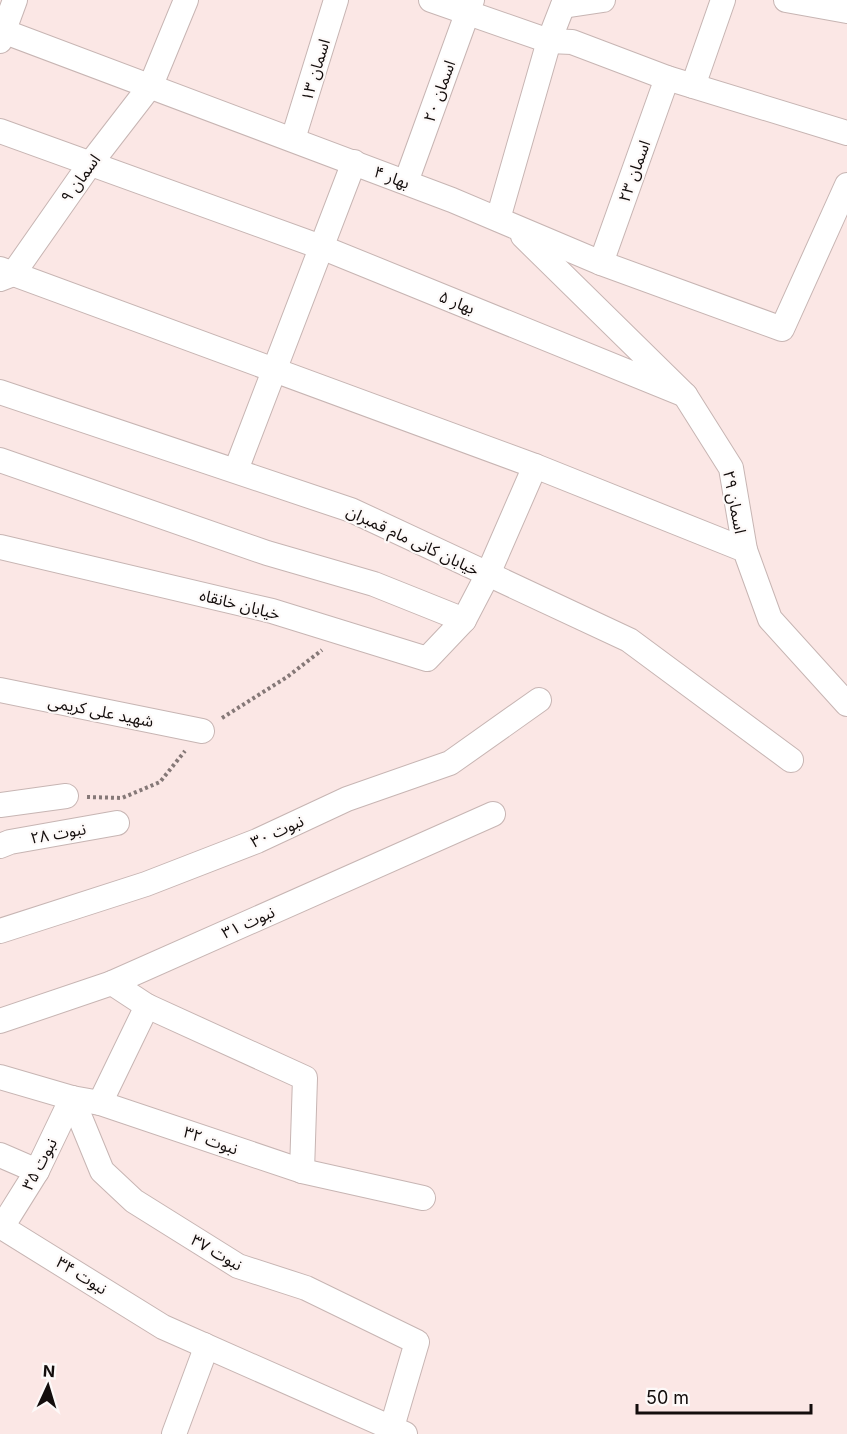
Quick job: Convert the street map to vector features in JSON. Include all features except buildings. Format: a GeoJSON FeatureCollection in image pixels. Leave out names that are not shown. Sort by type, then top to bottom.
{"type":"FeatureCollection","features":[{"type":"Feature","properties":{"kind":"street"},"geometry":{"type":"LineString","coordinates":[[1,34],[15,0]]}},
{"type":"Feature","properties":{"kind":"street","name":"اسمان ۹"},"geometry":{"type":"LineString","coordinates":[[4,274],[151,85],[186,0]]}},
{"type":"Feature","properties":{"kind":"street","name":"اسمان ۱۳"},"geometry":{"type":"LineString","coordinates":[[293,139],[336,0]]}},
{"type":"Feature","properties":{"kind":"street"},"geometry":{"type":"LineString","coordinates":[[431,0],[470,6],[549,41],[572,42],[667,78],[847,133]]}},
{"type":"Feature","properties":{"kind":"street"},"geometry":{"type":"LineString","coordinates":[[603,0],[564,3],[549,41],[505,222],[685,395]]}},
{"type":"Feature","properties":{"kind":"street"},"geometry":{"type":"LineString","coordinates":[[693,86],[723,0]]}},
{"type":"Feature","properties":{"kind":"street"},"geometry":{"type":"LineString","coordinates":[[786,0],[847,11]]}},
{"type":"Feature","properties":{"kind":"street","name":"اسمان ۲۰"},"geometry":{"type":"LineString","coordinates":[[406,182],[470,6]]}},
{"type":"Feature","properties":{"kind":"street","name":"بهار ۴"},"geometry":{"type":"LineString","coordinates":[[1,34],[151,85],[406,182],[601,263],[782,329],[847,185]]}},
{"type":"Feature","properties":{"kind":"street","name":"اسمان ۲۳"},"geometry":{"type":"LineString","coordinates":[[601,263],[667,78]]}},
{"type":"Feature","properties":{"kind":"street","name":"بهار ۵"},"geometry":{"type":"LineString","coordinates":[[0,131],[321,247],[685,395]]}},
{"type":"Feature","properties":{"kind":"street"},"geometry":{"type":"LineString","coordinates":[[236,471],[273,369],[354,162]]}},
{"type":"Feature","properties":{"kind":"street"},"geometry":{"type":"LineString","coordinates":[[4,274],[273,369],[535,466],[745,550]]}},
{"type":"Feature","properties":{"kind":"street","name":"خیابان کانی مام قمبران"},"geometry":{"type":"LineString","coordinates":[[0,392],[351,510],[629,640],[791,760]]}},
{"type":"Feature","properties":{"kind":"street","name":"اسمان ۲۹"},"geometry":{"type":"LineString","coordinates":[[685,395],[731,468],[745,550],[770,619],[847,704]]}},
{"type":"Feature","properties":{"kind":"street"},"geometry":{"type":"LineString","coordinates":[[0,460],[267,553],[374,584],[464,620],[488,574],[535,466]]}},
{"type":"Feature","properties":{"kind":"street","name":"خیابان خانقاه"},"geometry":{"type":"LineString","coordinates":[[0,547],[272,611],[427,659],[464,620]]}},
{"type":"Feature","properties":{"kind":"street","name":"شهید علی کریمی"},"geometry":{"type":"LineString","coordinates":[[0,690],[202,731]]}},
{"type":"Feature","properties":{"kind":"street","name":"نبوت ۳۰"},"geometry":{"type":"LineString","coordinates":[[0,931],[146,884],[257,842],[346,799],[450,763],[539,700]]}},
{"type":"Feature","properties":{"kind":"street"},"geometry":{"type":"LineString","coordinates":[[0,789],[66,796],[0,806]]}},
{"type":"Feature","properties":{"kind":"street","name":"نبوت ۳۱"},"geometry":{"type":"LineString","coordinates":[[0,1021],[112,982],[493,814]]}},
{"type":"Feature","properties":{"kind":"street","name":"نبوت ۲۸"},"geometry":{"type":"LineString","coordinates":[[0,846],[10,842],[117,823]]}},
{"type":"Feature","properties":{"kind":"street"},"geometry":{"type":"LineString","coordinates":[[112,982],[147,1006],[305,1078],[302,1172]]}},
{"type":"Feature","properties":{"kind":"street"},"geometry":{"type":"LineString","coordinates":[[100,1102],[147,1006]]}},
{"type":"Feature","properties":{"kind":"street","name":"نبوت ۳۲"},"geometry":{"type":"LineString","coordinates":[[0,1077],[72,1098],[100,1102],[302,1172],[423,1198]]}},
{"type":"Feature","properties":{"kind":"street","name":"نبوت ۳۵"},"geometry":{"type":"LineString","coordinates":[[1,1227],[37,1171],[72,1098]]}},
{"type":"Feature","properties":{"kind":"street","name":"نبوت ۳۷"},"geometry":{"type":"LineString","coordinates":[[72,1098],[102,1171],[134,1201],[238,1266],[306,1288],[417,1341],[399,1431]]}},
{"type":"Feature","properties":{"kind":"street"},"geometry":{"type":"LineString","coordinates":[[0,1155],[37,1171]]}},
{"type":"Feature","properties":{"kind":"street","name":"نبوت ۳۴"},"geometry":{"type":"LineString","coordinates":[[1,1227],[163,1327],[282,1382],[399,1431]]}},
{"type":"Feature","properties":{"kind":"street"},"geometry":{"type":"LineString","coordinates":[[174,1434],[203,1356],[204,1345]]}}]}
